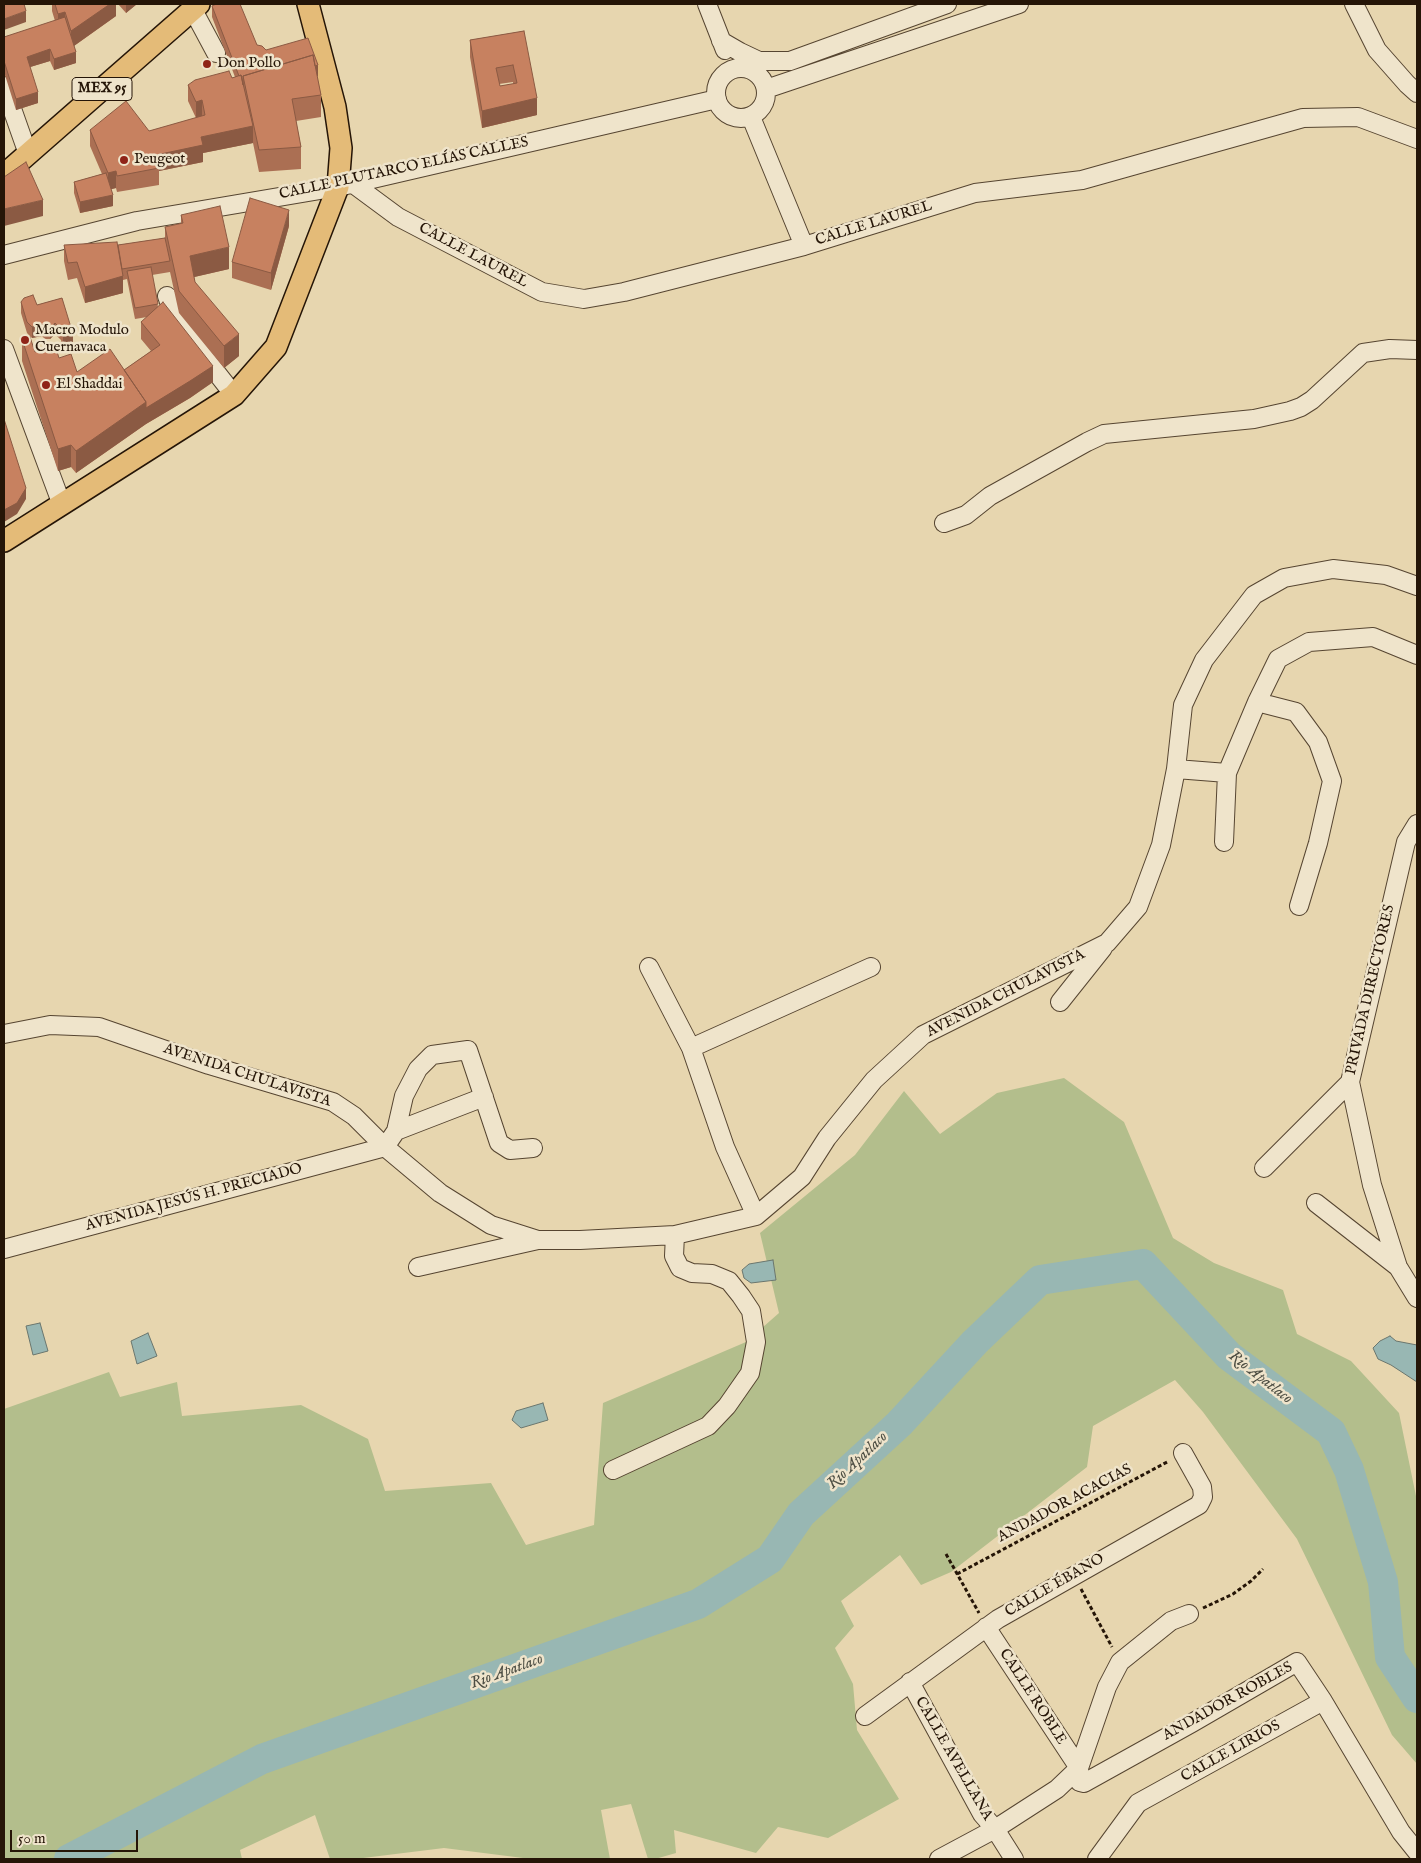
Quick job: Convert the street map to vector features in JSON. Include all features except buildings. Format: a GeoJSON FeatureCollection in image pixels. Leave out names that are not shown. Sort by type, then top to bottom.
{"type":"FeatureCollection","features":[{"type":"Feature","properties":{"kind":"main road"},"geometry":{"type":"LineString","coordinates":[[4,541],[62,506],[234,395],[276,347],[345,185],[336,106],[308,4]]}},
{"type":"Feature","properties":{"kind":"main road","name":"MEX 95"},"geometry":{"type":"LineString","coordinates":[[4,174],[196,7]]}},
{"type":"Feature","properties":{"kind":"street"},"geometry":{"type":"LineString","coordinates":[[707,4],[732,70]]}},
{"type":"Feature","properties":{"kind":"street"},"geometry":{"type":"LineString","coordinates":[[722,41],[759,61],[790,61],[947,4]]}},
{"type":"Feature","properties":{"kind":"street"},"geometry":{"type":"LineString","coordinates":[[766,89],[1019,4]]}},
{"type":"Feature","properties":{"kind":"street"},"geometry":{"type":"LineString","coordinates":[[1354,4],[1377,50],[1417,93]]}},
{"type":"Feature","properties":{"kind":"street"},"geometry":{"type":"LineString","coordinates":[[196,7],[216,53]]}},
{"type":"Feature","properties":{"kind":"street"},"geometry":{"type":"LineString","coordinates":[[743,68],[754,72],[762,79],[766,89],[763,106],[751,117],[737,118],[724,112],[716,99],[717,87],[722,77],[732,70],[743,68]]}},
{"type":"Feature","properties":{"kind":"street"},"geometry":{"type":"LineString","coordinates":[[4,86],[28,154]]}},
{"type":"Feature","properties":{"kind":"street","name":"CALLE PLUTARCO ELÍAS CALLES"},"geometry":{"type":"LineString","coordinates":[[4,255],[137,221],[345,185],[716,99]]}},
{"type":"Feature","properties":{"kind":"street"},"geometry":{"type":"LineString","coordinates":[[751,117],[804,246]]}},
{"type":"Feature","properties":{"kind":"street","name":"CALLE LAUREL"},"geometry":{"type":"LineString","coordinates":[[345,185],[398,217],[542,292],[584,299],[624,292],[804,246],[975,193],[1082,180],[1303,118],[1358,117],[1417,139]]}},
{"type":"Feature","properties":{"kind":"street"},"geometry":{"type":"LineString","coordinates":[[167,296],[176,321],[234,395]]}},
{"type":"Feature","properties":{"kind":"street"},"geometry":{"type":"LineString","coordinates":[[4,349],[62,506]]}},
{"type":"Feature","properties":{"kind":"street"},"geometry":{"type":"LineString","coordinates":[[944,523],[966,515],[975,506],[997,492],[1104,434],[1254,419],[1290,411],[1312,400],[1363,353],[1390,349],[1417,350]]}},
{"type":"Feature","properties":{"kind":"street","name":"AVENIDA CHULAVISTA"},"geometry":{"type":"LineString","coordinates":[[4,1034],[50,1025],[99,1028],[210,1065],[333,1102],[354,1116],[385,1147],[440,1193],[491,1225],[538,1240],[580,1240],[675,1234],[756,1216],[802,1177],[827,1138],[874,1080],[923,1035],[1107,944],[1138,907],[1161,845],[1176,769],[1183,706],[1204,660],[1254,595],[1284,578],[1333,569],[1386,575],[1417,586]]}},
{"type":"Feature","properties":{"kind":"street"},"geometry":{"type":"LineString","coordinates":[[1224,842],[1227,773],[1257,702],[1278,659],[1308,642],[1373,637],[1417,655]]}},
{"type":"Feature","properties":{"kind":"street"},"geometry":{"type":"LineString","coordinates":[[1257,702],[1296,712],[1318,742],[1332,780],[1318,843],[1299,906]]}},
{"type":"Feature","properties":{"kind":"street"},"geometry":{"type":"LineString","coordinates":[[1176,769],[1227,773]]}},
{"type":"Feature","properties":{"kind":"street","name":"PRIVADA DIRECTORES"},"geometry":{"type":"LineString","coordinates":[[1415,1288],[1398,1267],[1372,1185],[1350,1082],[1406,842],[1417,824]]}},
{"type":"Feature","properties":{"kind":"street"},"geometry":{"type":"LineString","coordinates":[[1060,1002],[1107,944]]}},
{"type":"Feature","properties":{"kind":"street"},"geometry":{"type":"LineString","coordinates":[[649,967],[691,1048],[725,1147],[756,1216]]}},
{"type":"Feature","properties":{"kind":"street"},"geometry":{"type":"LineString","coordinates":[[691,1048],[871,967]]}},
{"type":"Feature","properties":{"kind":"street"},"geometry":{"type":"LineString","coordinates":[[385,1147],[396,1131],[404,1096],[418,1069],[432,1055],[468,1050],[499,1143],[510,1150],[533,1148]]}},
{"type":"Feature","properties":{"kind":"street"},"geometry":{"type":"LineString","coordinates":[[1264,1168],[1350,1082]]}},
{"type":"Feature","properties":{"kind":"street"},"geometry":{"type":"LineString","coordinates":[[396,1131],[484,1097]]}},
{"type":"Feature","properties":{"kind":"street","name":"AVENIDA JESÚS H. PRECIADO"},"geometry":{"type":"LineString","coordinates":[[4,1249],[385,1147]]}},
{"type":"Feature","properties":{"kind":"street"},"geometry":{"type":"LineString","coordinates":[[1316,1203],[1398,1267]]}},
{"type":"Feature","properties":{"kind":"street"},"geometry":{"type":"LineString","coordinates":[[613,1470],[708,1426],[727,1406],[750,1373],[756,1342],[751,1311],[729,1281],[712,1274],[692,1273],[680,1268],[674,1256],[675,1234]]}},
{"type":"Feature","properties":{"kind":"street"},"geometry":{"type":"LineString","coordinates":[[418,1268],[538,1240]]}},
{"type":"Feature","properties":{"kind":"street","name":"CALLE ÉBANO"},"geometry":{"type":"LineString","coordinates":[[864,1716],[986,1627],[1198,1504],[1203,1497],[1202,1486],[1183,1453]]}},
{"type":"Feature","properties":{"kind":"street"},"geometry":{"type":"LineString","coordinates":[[939,1859],[995,1829],[1057,1789],[1079,1768],[1107,1688],[1120,1662],[1171,1621],[1189,1614]]}},
{"type":"Feature","properties":{"kind":"street","name":"CALLE ROBLE"},"geometry":{"type":"LineString","coordinates":[[986,1627],[1079,1768]]}},
{"type":"Feature","properties":{"kind":"street","name":"ANDADOR ROBLES"},"geometry":{"type":"LineString","coordinates":[[1079,1768],[1080,1782],[1088,1782],[1297,1662],[1323,1701],[1401,1832],[1417,1852]]}},
{"type":"Feature","properties":{"kind":"street","name":"CALLE AVELLANA"},"geometry":{"type":"LineString","coordinates":[[910,1682],[982,1814],[995,1829],[1014,1859]]}},
{"type":"Feature","properties":{"kind":"street","name":"CALLE LIRIOS"},"geometry":{"type":"LineString","coordinates":[[1097,1859],[1138,1803],[1323,1701]]}},
{"type":"Feature","properties":{"kind":"path","name":"ANDADOR ACACIAS"},"geometry":{"type":"LineString","coordinates":[[957,1574],[1183,1453]]}},
{"type":"Feature","properties":{"kind":"path"},"geometry":{"type":"LineString","coordinates":[[946,1554],[986,1627]]}},
{"type":"Feature","properties":{"kind":"path"},"geometry":{"type":"LineString","coordinates":[[1189,1614],[1233,1594],[1251,1581],[1263,1569]]}},
{"type":"Feature","properties":{"kind":"path"},"geometry":{"type":"LineString","coordinates":[[1074,1575],[1120,1662]]}},
{"type":"Feature","properties":{"kind":"green space"},"geometry":{"type":"Polygon","coordinates":[[[1064,1078],[1124,1122],[1173,1238],[1214,1263],[1283,1290],[1297,1334],[1351,1361],[1399,1413],[1417,1501],[1417,1764],[1392,1735],[1297,1539],[1203,1412],[1175,1380],[1093,1426],[1087,1467],[951,1572],[921,1585],[900,1555],[841,1601],[854,1626],[835,1648],[853,1684],[857,1730],[899,1799],[828,1838],[778,1827],[756,1853],[674,1830],[676,1853],[648,1859],[631,1804],[601,1810],[610,1859],[531,1859],[444,1848],[355,1859],[330,1859],[315,1815],[240,1850],[242,1859],[4,1859],[4,1409],[109,1372],[120,1397],[177,1382],[182,1416],[301,1405],[368,1439],[385,1491],[491,1483],[526,1545],[594,1525],[603,1403],[746,1342],[779,1313],[760,1233],[855,1155],[904,1091],[940,1134],[997,1093],[1064,1078]]]}},
{"type":"Feature","properties":{"kind":"water"},"geometry":{"type":"Polygon","coordinates":[[[773,1260],[776,1280],[751,1283],[744,1278],[742,1270],[749,1264],[773,1260]]]}},
{"type":"Feature","properties":{"kind":"water"},"geometry":{"type":"Polygon","coordinates":[[[40,1323],[48,1351],[33,1355],[26,1326],[40,1323]]]}},
{"type":"Feature","properties":{"kind":"water"},"geometry":{"type":"Polygon","coordinates":[[[148,1333],[157,1356],[137,1364],[131,1341],[148,1333]]]}},
{"type":"Feature","properties":{"kind":"water"},"geometry":{"type":"Polygon","coordinates":[[[1390,1336],[1396,1341],[1417,1345],[1417,1382],[1378,1359],[1373,1348],[1380,1341],[1390,1336]]]}},
{"type":"Feature","properties":{"kind":"water"},"geometry":{"type":"Polygon","coordinates":[[[543,1403],[548,1420],[521,1428],[512,1420],[516,1411],[543,1403]]]}},
{"type":"Feature","properties":{"kind":"waterway","name":"Rio Apatlaco"},"geometry":{"type":"LineString","coordinates":[[69,1859],[262,1759],[698,1604],[770,1559],[801,1514],[899,1424],[975,1342],[1040,1280],[1143,1264],[1229,1356],[1331,1432],[1349,1470],[1383,1582],[1390,1657],[1417,1698]]}},
{"type":"Feature","properties":{"kind":"place","name":"Don Pollo"},"geometry":{"type":"Point","coordinates":[207,64]}},
{"type":"Feature","properties":{"kind":"place","name":"Peugeot"},"geometry":{"type":"Point","coordinates":[124,160]}},
{"type":"Feature","properties":{"kind":"place","name":"Macro Modulo Cuernavaca"},"geometry":{"type":"Point","coordinates":[25,340]}},
{"type":"Feature","properties":{"kind":"place","name":"El Shaddai"},"geometry":{"type":"Point","coordinates":[46,385]}}]}
